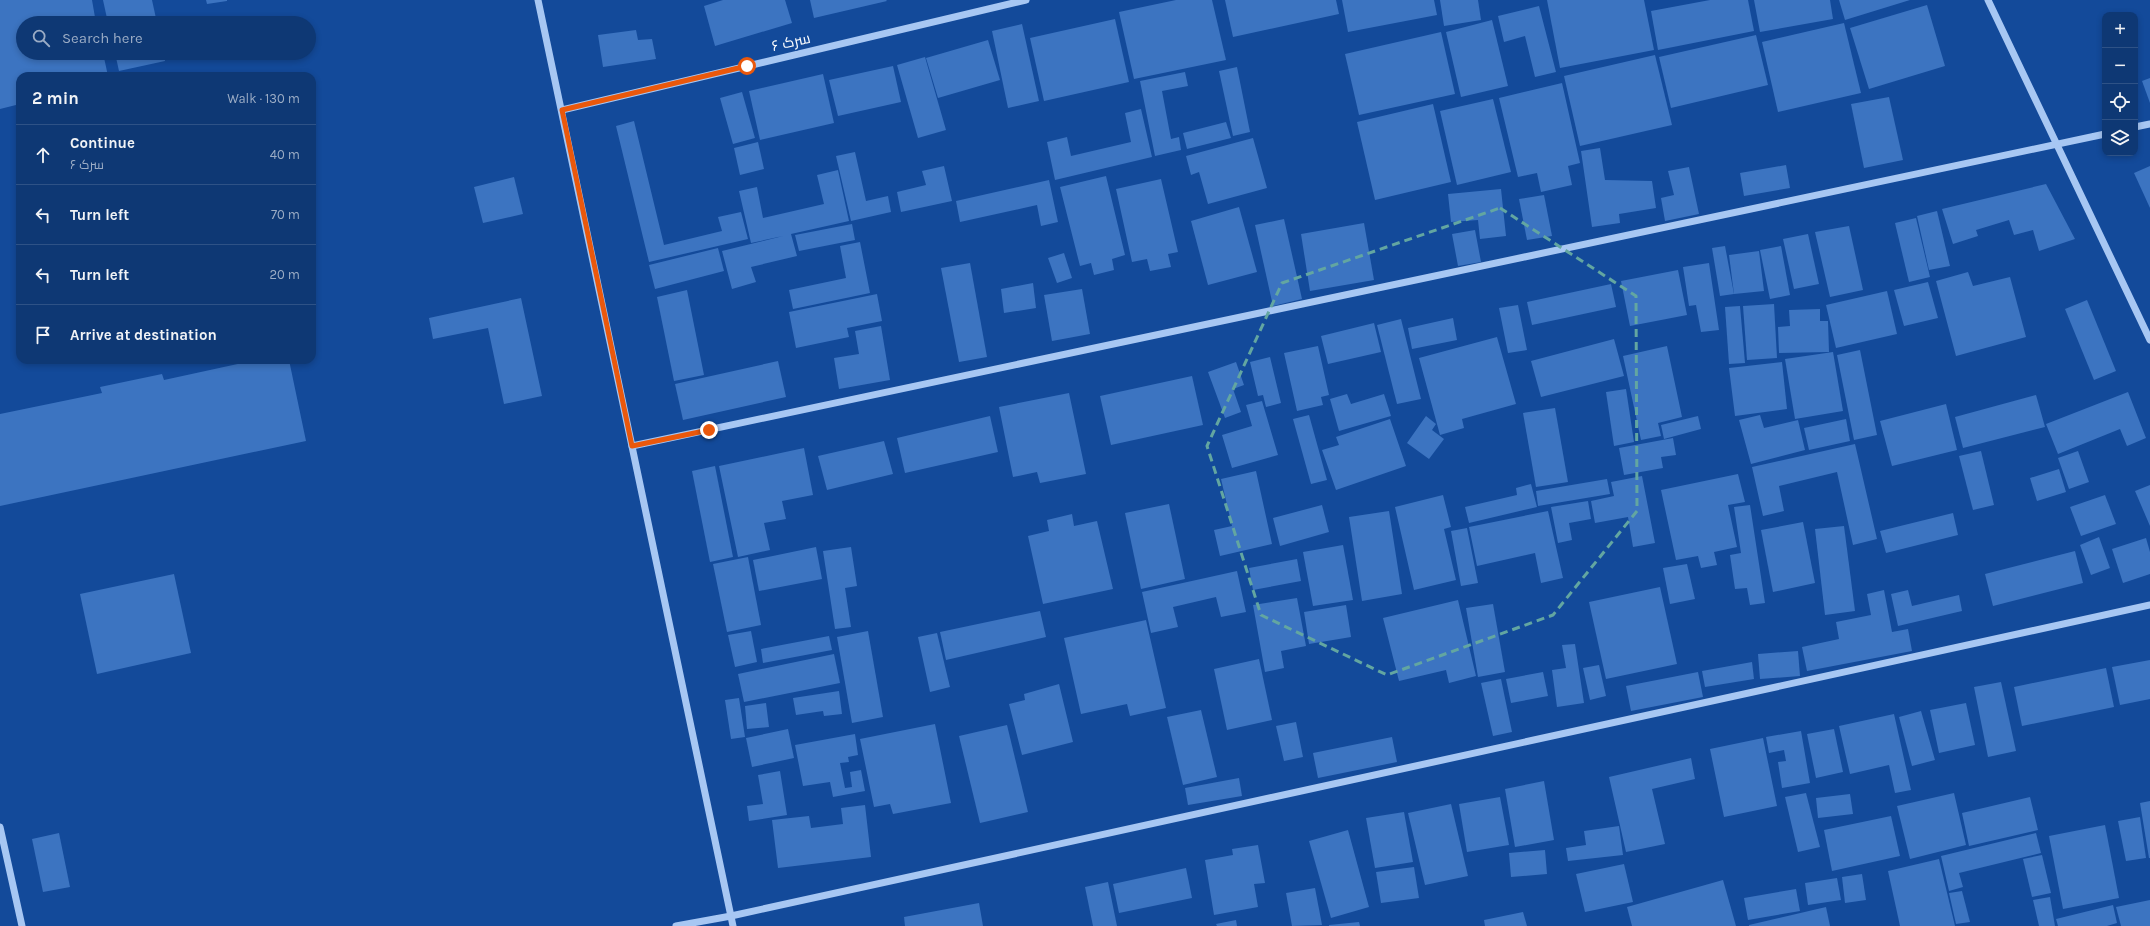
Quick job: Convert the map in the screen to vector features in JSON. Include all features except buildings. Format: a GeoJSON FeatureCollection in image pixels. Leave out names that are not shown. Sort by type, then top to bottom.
{"type":"FeatureCollection","features":[{"type":"Feature","properties":{"kind":"street"},"geometry":{"type":"LineString","coordinates":[[538,0],[733,926]]}},
{"type":"Feature","properties":{"kind":"street","name":"سرک ۶"},"geometry":{"type":"LineString","coordinates":[[562,110],[1026,0]]}},
{"type":"Feature","properties":{"kind":"street"},"geometry":{"type":"LineString","coordinates":[[1988,0],[2150,340]]}},
{"type":"Feature","properties":{"kind":"street"},"geometry":{"type":"LineString","coordinates":[[2138,126],[2150,124]]}},
{"type":"Feature","properties":{"kind":"street"},"geometry":{"type":"LineString","coordinates":[[632,446],[2102,135]]}},
{"type":"Feature","properties":{"kind":"street"},"geometry":{"type":"LineString","coordinates":[[676,926],[731,916],[2150,606]]}},
{"type":"Feature","properties":{"kind":"street"},"geometry":{"type":"LineString","coordinates":[[0,827],[22,926]]}},
{"type":"Feature","properties":{"kind":"highlighted area"},"geometry":{"type":"Polygon","coordinates":[[[1500,208],[1636,296],[1637,511],[1553,615],[1387,675],[1261,615],[1207,446],[1282,283],[1500,208]]]}},
{"type":"Feature","properties":{"kind":"route"},"geometry":{"type":"LineString","coordinates":[[709,430],[632,446],[562,110],[747,66]]}}]}
